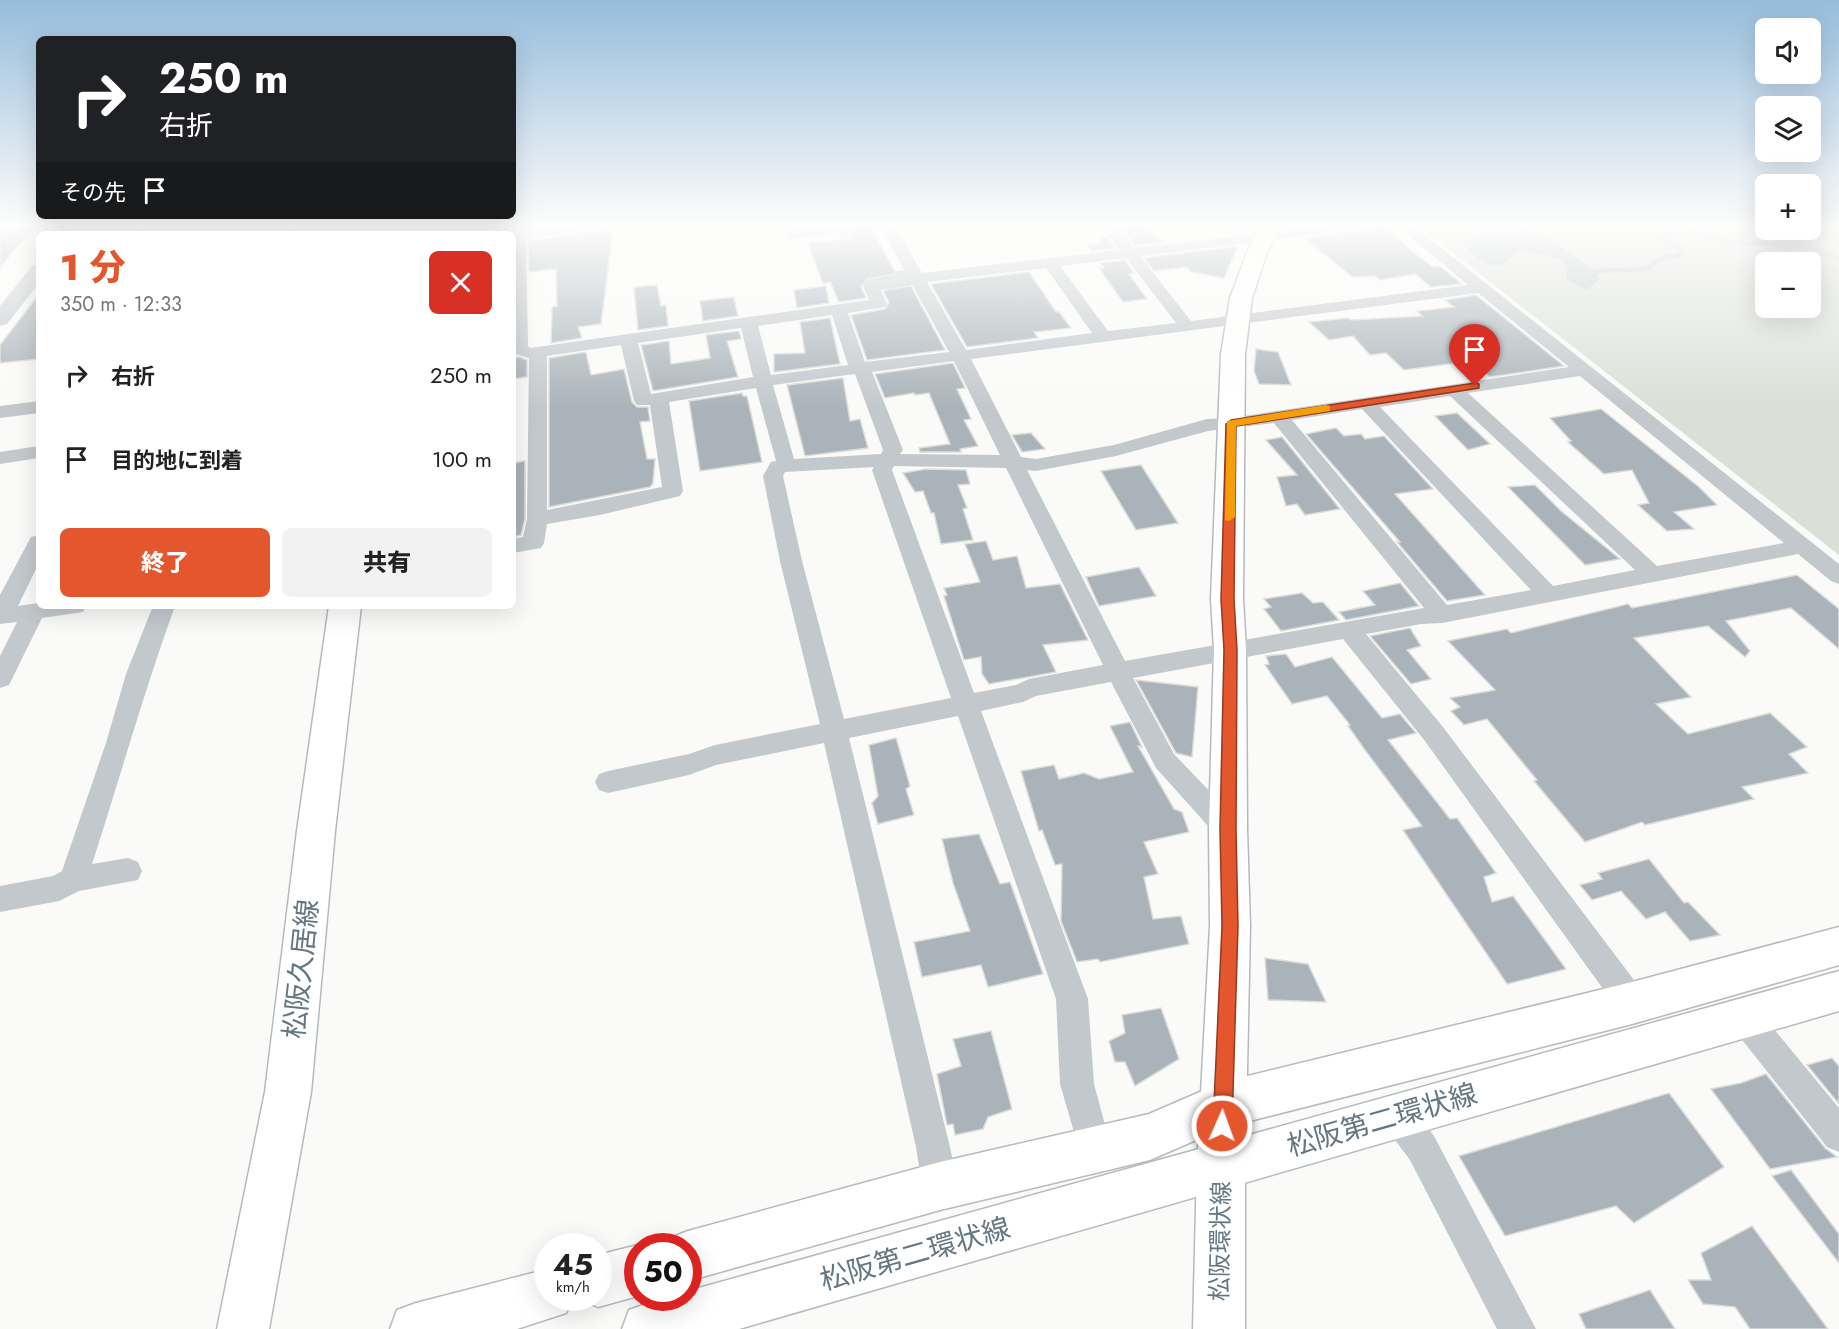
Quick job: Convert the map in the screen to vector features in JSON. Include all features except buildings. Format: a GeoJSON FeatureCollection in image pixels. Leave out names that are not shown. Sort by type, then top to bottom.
{"type":"FeatureCollection","features":[{"type":"Feature","properties":{"kind":"main road","name":"松阪環状線"},"geometry":{"type":"LineString","coordinates":[[1219,1329],[1221,1167],[1230,926],[1228,829],[1230,650],[1227,599],[1231,424],[1237,321],[1246,285]]}},
{"type":"Feature","properties":{"kind":"main road","name":"松阪久居線"},"geometry":{"type":"LineString","coordinates":[[243,1329],[288,1092],[316,831],[345,609]]}},
{"type":"Feature","properties":{"kind":"main road","name":"松阪第二環状線"},"geometry":{"type":"LineString","coordinates":[[702,1252],[940,1186],[1150,1137],[1223,1105],[1632,1003],[1839,946]]}},
{"type":"Feature","properties":{"kind":"main road","name":"松阪第二環状線"},"geometry":{"type":"LineString","coordinates":[[648,1329],[1743,1016],[1839,991]]}},
{"type":"Feature","properties":{"kind":"main road"},"geometry":{"type":"LineString","coordinates":[[416,1329],[534,1299]]}},
{"type":"Feature","properties":{"kind":"street"},"geometry":{"type":"LineString","coordinates":[[0,320],[30,285]]}},
{"type":"Feature","properties":{"kind":"street"},"geometry":{"type":"LineString","coordinates":[[519,285],[519,349],[528,353],[629,341],[748,321],[879,304],[872,285]]}},
{"type":"Feature","properties":{"kind":"street"},"geometry":{"type":"LineString","coordinates":[[920,285],[960,355],[1134,704],[1165,761],[1228,829]]}},
{"type":"Feature","properties":{"kind":"street"},"geometry":{"type":"LineString","coordinates":[[1065,285],[1102,337]]}},
{"type":"Feature","properties":{"kind":"street"},"geometry":{"type":"LineString","coordinates":[[1155,285],[1187,326]]}},
{"type":"Feature","properties":{"kind":"street"},"geometry":{"type":"LineString","coordinates":[[1478,285],[1839,576]]}},
{"type":"Feature","properties":{"kind":"street"},"geometry":{"type":"LineString","coordinates":[[629,341],[643,400],[763,381],[1482,288]]}},
{"type":"Feature","properties":{"kind":"street"},"geometry":{"type":"LineString","coordinates":[[838,309],[893,450],[882,470],[964,705],[1072,999],[1077,1084],[1095,1151]]}},
{"type":"Feature","properties":{"kind":"street"},"geometry":{"type":"LineString","coordinates":[[748,321],[782,456],[788,465]]}},
{"type":"Feature","properties":{"kind":"street"},"geometry":{"type":"LineString","coordinates":[[516,546],[533,543],[537,519],[538,352]]}},
{"type":"Feature","properties":{"kind":"street"},"geometry":{"type":"LineString","coordinates":[[940,1186],[933,1147],[834,730],[791,561],[773,476],[778,466],[888,460],[998,461],[1036,465],[1116,450],[1207,425],[1231,424],[1584,370]]}},
{"type":"Feature","properties":{"kind":"street"},"geometry":{"type":"LineString","coordinates":[[1453,389],[1653,574]]}},
{"type":"Feature","properties":{"kind":"street"},"geometry":{"type":"LineString","coordinates":[[537,519],[600,508],[673,491],[660,405],[662,398]]}},
{"type":"Feature","properties":{"kind":"street"},"geometry":{"type":"LineString","coordinates":[[1366,403],[1548,594]]}},
{"type":"Feature","properties":{"kind":"street"},"geometry":{"type":"LineString","coordinates":[[0,412],[36,407]]}},
{"type":"Feature","properties":{"kind":"street"},"geometry":{"type":"LineString","coordinates":[[1278,416],[1442,615]]}},
{"type":"Feature","properties":{"kind":"street"},"geometry":{"type":"LineString","coordinates":[[0,458],[36,452]]}},
{"type":"Feature","properties":{"kind":"street"},"geometry":{"type":"LineString","coordinates":[[608,782],[689,764],[715,755],[1023,693],[1029,688],[1421,616],[1442,615],[1803,546]]}},
{"type":"Feature","properties":{"kind":"street"},"geometry":{"type":"LineString","coordinates":[[36,548],[2,616],[54,609]]}},
{"type":"Feature","properties":{"kind":"street"},"geometry":{"type":"LineString","coordinates":[[73,879],[119,743],[138,674],[163,609]]}},
{"type":"Feature","properties":{"kind":"street"},"geometry":{"type":"LineString","coordinates":[[0,679],[34,612]]}},
{"type":"Feature","properties":{"kind":"street"},"geometry":{"type":"LineString","coordinates":[[1348,629],[1434,734],[1632,1003]]}},
{"type":"Feature","properties":{"kind":"street"},"geometry":{"type":"LineString","coordinates":[[0,899],[59,888],[73,879],[128,872]]}},
{"type":"Feature","properties":{"kind":"street"},"geometry":{"type":"LineString","coordinates":[[1743,1016],[1839,1135]]}},
{"type":"Feature","properties":{"kind":"street"},"geometry":{"type":"LineString","coordinates":[[1398,1116],[1422,1148],[1517,1329]]}},
{"type":"Feature","properties":{"kind":"shaded area"},"geometry":{"type":"Polygon","coordinates":[[[1494,285],[1755,285],[1755,318],[1821,318],[1821,285],[1839,285],[1839,555],[1494,285]]]}},
{"type":"Feature","properties":{"kind":"shaded area"},"geometry":{"type":"Polygon","coordinates":[[[1577,285],[1593,285],[1587,290],[1577,285]]]}},
{"type":"Feature","properties":{"kind":"slow traffic"},"geometry":{"type":"LineString","coordinates":[[1229,517],[1231,424],[1326,409]]}},
{"type":"Feature","properties":{"kind":"route"},"geometry":{"type":"LineString","coordinates":[[1222,1126],[1230,926],[1228,829],[1230,650],[1227,599],[1231,424],[1475,386]]}}]}
